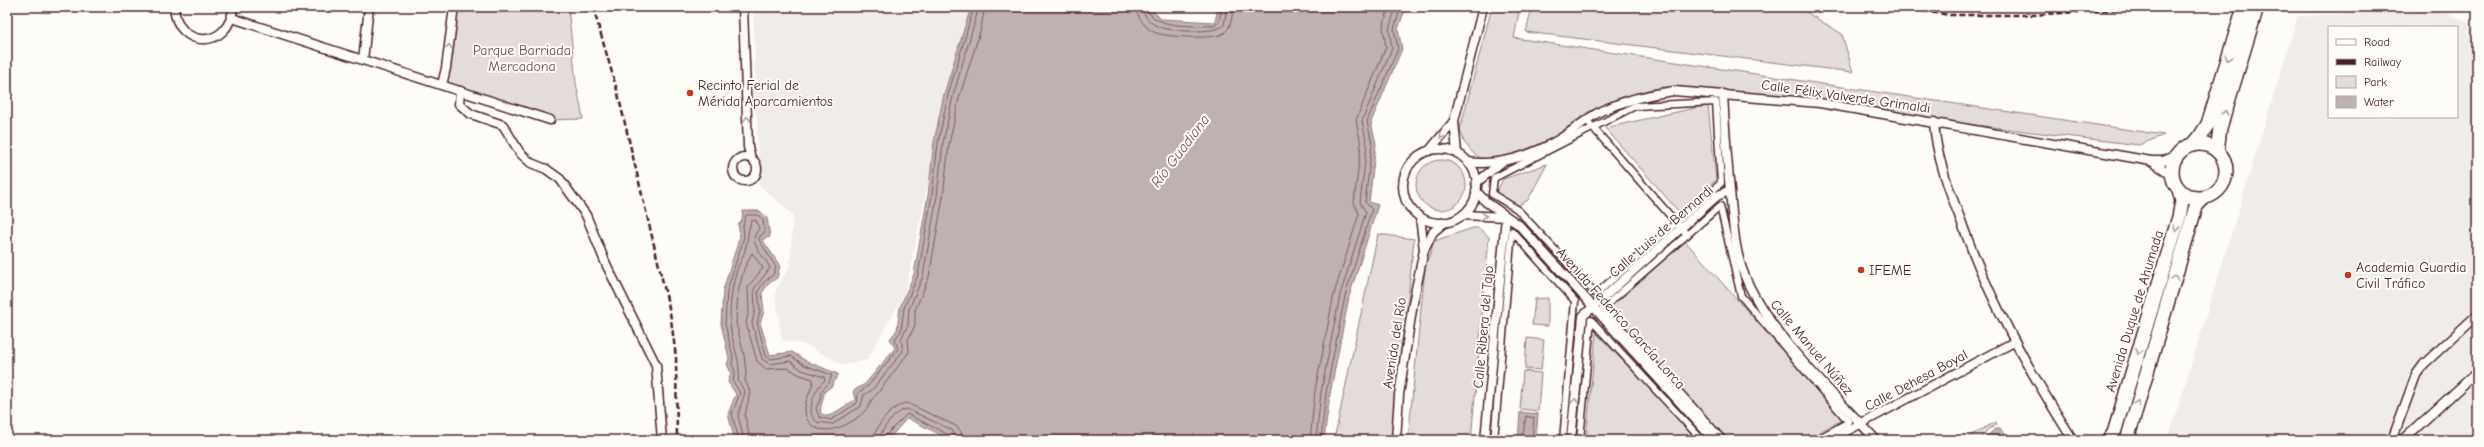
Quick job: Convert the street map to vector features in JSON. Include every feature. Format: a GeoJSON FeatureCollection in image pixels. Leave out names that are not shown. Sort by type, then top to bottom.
{"type":"FeatureCollection","features":[{"type":"Feature","properties":{"kind":"main road"},"geometry":{"type":"LineString","coordinates":[[2217,151],[2220,128],[2246,23],[2244,7]]}},
{"type":"Feature","properties":{"kind":"main road"},"geometry":{"type":"LineString","coordinates":[[2193,145],[2206,145],[2217,151],[2226,165],[2225,178],[2216,192],[2204,198],[2190,196],[2180,190],[2172,175],[2174,161],[2178,155],[2193,145],[2208,124],[2246,23],[2257,7]]}},
{"type":"Feature","properties":{"kind":"main road","name":"Avenida Duque de Ahumada"},"geometry":{"type":"LineString","coordinates":[[2109,440],[2114,433],[2179,217],[2182,201],[2180,190]]}},
{"type":"Feature","properties":{"kind":"main road","name":"Avenida Duque de Ahumada"},"geometry":{"type":"LineString","coordinates":[[2127,440],[2196,206],[2204,198]]}},
{"type":"Feature","properties":{"kind":"street"},"geometry":{"type":"LineString","coordinates":[[174,7],[179,26],[186,34],[201,39],[211,38],[220,34],[228,27],[232,18],[233,7]]}},
{"type":"Feature","properties":{"kind":"street"},"geometry":{"type":"LineString","coordinates":[[363,60],[369,7]]}},
{"type":"Feature","properties":{"kind":"street"},"geometry":{"type":"LineString","coordinates":[[442,85],[446,68],[454,7]]}},
{"type":"Feature","properties":{"kind":"street"},"geometry":{"type":"LineString","coordinates":[[743,7],[748,147],[751,158]]}},
{"type":"Feature","properties":{"kind":"street"},"geometry":{"type":"LineString","coordinates":[[1457,153],[1454,121],[1483,7]]}},
{"type":"Feature","properties":{"kind":"street"},"geometry":{"type":"LineString","coordinates":[[232,18],[550,120]]}},
{"type":"Feature","properties":{"kind":"street"},"geometry":{"type":"LineString","coordinates":[[460,91],[459,104],[464,109],[471,114],[503,126],[520,153],[531,163],[546,169],[560,179],[586,215],[606,264],[656,365],[662,440]]}},
{"type":"Feature","properties":{"kind":"street","name":"Calle Félix Valverde Grimaldi"},"geometry":{"type":"LineString","coordinates":[[1468,162],[1483,164],[1503,162],[1544,147],[1586,120],[1619,104],[1653,94],[1674,91],[1820,103],[2150,161],[2163,161],[2178,155]]}},
{"type":"Feature","properties":{"kind":"street","name":"Calle Manuel Núñez"},"geometry":{"type":"LineString","coordinates":[[1723,94],[1728,191],[1738,253],[1743,273],[1754,296],[1780,334],[1876,440]]}},
{"type":"Feature","properties":{"kind":"street"},"geometry":{"type":"LineString","coordinates":[[1716,102],[1721,183],[1679,225],[1596,294],[1517,210],[1492,194],[1494,178],[1593,127],[1636,106],[1716,102]]}},
{"type":"Feature","properties":{"kind":"street"},"geometry":{"type":"LineString","coordinates":[[1586,120],[1687,235]]}},
{"type":"Feature","properties":{"kind":"street"},"geometry":{"type":"LineString","coordinates":[[1454,121],[1429,150],[1418,156],[1410,164],[1405,175],[1403,187],[1405,199],[1411,209],[1420,217],[1428,221],[1445,222],[1463,215],[1506,217]]}},
{"type":"Feature","properties":{"kind":"street"},"geometry":{"type":"LineString","coordinates":[[1934,122],[1936,143],[1953,199],[1985,284],[2014,342],[2073,440]]}},
{"type":"Feature","properties":{"kind":"street"},"geometry":{"type":"LineString","coordinates":[[1429,150],[1439,149],[1457,153],[1468,162],[1474,172],[1476,187],[1469,208],[1463,215]]}},
{"type":"Feature","properties":{"kind":"street","name":"Calle Félix Valverde Grimaldi"},"geometry":{"type":"LineString","coordinates":[[2150,161],[2172,175]]}},
{"type":"Feature","properties":{"kind":"street"},"geometry":{"type":"LineString","coordinates":[[1503,162],[1508,171]]}},
{"type":"Feature","properties":{"kind":"street","name":"Calle Félix Valverde Grimaldi"},"geometry":{"type":"LineString","coordinates":[[1476,187],[1503,162]]}},
{"type":"Feature","properties":{"kind":"street","name":"Avenida Federico García Lorca"},"geometry":{"type":"LineString","coordinates":[[1476,187],[1506,217],[1519,225],[1714,440]]}},
{"type":"Feature","properties":{"kind":"street","name":"Calle Luis de Bernardi"},"geometry":{"type":"LineString","coordinates":[[1571,440],[1583,316],[1679,225],[1718,196],[1728,191]]}},
{"type":"Feature","properties":{"kind":"street"},"geometry":{"type":"LineString","coordinates":[[1723,440],[1603,308],[1720,206],[1741,296],[1849,422],[1816,440]]}},
{"type":"Feature","properties":{"kind":"street","name":"Avenida del Río"},"geometry":{"type":"LineString","coordinates":[[1420,217],[1424,250]]}},
{"type":"Feature","properties":{"kind":"street","name":"Calle Ribera del Tajo"},"geometry":{"type":"LineString","coordinates":[[1485,440],[1506,217]]}},
{"type":"Feature","properties":{"kind":"street","name":"Avenida del Río"},"geometry":{"type":"LineString","coordinates":[[1396,440],[1399,395],[1413,303],[1424,250],[1433,232],[1445,222]]}},
{"type":"Feature","properties":{"kind":"street"},"geometry":{"type":"LineString","coordinates":[[1494,440],[1512,231],[1575,301],[1563,440]]}},
{"type":"Feature","properties":{"kind":"street"},"geometry":{"type":"LineString","coordinates":[[2392,440],[2416,375],[2424,364],[2477,315]]}},
{"type":"Feature","properties":{"kind":"street"},"geometry":{"type":"LineString","coordinates":[[1580,440],[1592,320],[1702,440]]}},
{"type":"Feature","properties":{"kind":"street","name":"Calle Dehesa Boyal"},"geometry":{"type":"LineString","coordinates":[[1830,440],[2014,342]]}},
{"type":"Feature","properties":{"kind":"street"},"geometry":{"type":"LineString","coordinates":[[2403,440],[2477,372]]}},
{"type":"Feature","properties":{"kind":"shaded area"},"geometry":{"type":"Polygon","coordinates":[[[753,7],[971,7],[930,173],[905,293],[867,360],[843,365],[807,345],[782,340],[775,292],[790,266],[793,215],[759,185],[753,7]]]}},
{"type":"Feature","properties":{"kind":"shaded area","name":"Academia Guardia Civil Tráfico"},"geometry":{"type":"Polygon","coordinates":[[[2441,11],[2477,26],[2477,440],[2168,440],[2298,16],[2441,11]]]}},
{"type":"Feature","properties":{"kind":"green space","name":"Parque Barriada Mercadona"},"geometry":{"type":"Polygon","coordinates":[[[451,7],[568,7],[576,83],[583,119],[550,120],[442,85],[451,7]]]}},
{"type":"Feature","properties":{"kind":"green space"},"geometry":{"type":"Polygon","coordinates":[[[1492,7],[1520,7],[1514,38],[2164,135],[2139,145],[1663,87],[1622,97],[1588,112],[1550,140],[1497,160],[1484,160],[1474,154],[1464,142],[1460,129],[1492,7]]]}},
{"type":"Feature","properties":{"kind":"green space"},"geometry":{"type":"Polygon","coordinates":[[[1532,7],[1798,7],[1842,34],[1853,72],[1526,32],[1532,7]]]}},
{"type":"Feature","properties":{"kind":"green space"},"geometry":{"type":"Polygon","coordinates":[[[1708,105],[1716,180],[1680,213],[1605,128],[1708,105]]]}},
{"type":"Feature","properties":{"kind":"green space"},"geometry":{"type":"Polygon","coordinates":[[[1436,160],[1446,160],[1459,167],[1466,180],[1466,190],[1459,203],[1446,210],[1436,210],[1427,206],[1420,199],[1416,190],[1416,180],[1420,171],[1427,164],[1436,160]]]}},
{"type":"Feature","properties":{"kind":"green space"},"geometry":{"type":"Polygon","coordinates":[[[1547,164],[1528,200],[1517,206],[1496,193],[1503,179],[1547,164]]]}},
{"type":"Feature","properties":{"kind":"green space"},"geometry":{"type":"Polygon","coordinates":[[[1473,228],[1479,228],[1489,237],[1471,440],[1408,440],[1426,258],[1429,258],[1434,241],[1473,228]]]}},
{"type":"Feature","properties":{"kind":"green space"},"geometry":{"type":"Polygon","coordinates":[[[1378,234],[1414,239],[1394,440],[1334,440],[1378,234]]]}},
{"type":"Feature","properties":{"kind":"green space"},"geometry":{"type":"Polygon","coordinates":[[[1685,241],[1843,419],[1805,440],[1726,440],[1607,307],[1685,241]]]}},
{"type":"Feature","properties":{"kind":"green space"},"geometry":{"type":"Polygon","coordinates":[[[1548,298],[1548,326],[1532,325],[1535,299],[1548,298]]]}},
{"type":"Feature","properties":{"kind":"green space"},"geometry":{"type":"Polygon","coordinates":[[[1596,333],[1699,440],[1586,440],[1596,333]]]}},
{"type":"Feature","properties":{"kind":"green space"},"geometry":{"type":"Polygon","coordinates":[[[1527,338],[1544,340],[1541,370],[1525,369],[1527,338]]]}},
{"type":"Feature","properties":{"kind":"green space"},"geometry":{"type":"Polygon","coordinates":[[[1523,371],[1541,373],[1538,411],[1520,409],[1523,371]]]}},
{"type":"Feature","properties":{"kind":"green space"},"geometry":{"type":"Polygon","coordinates":[[[1996,422],[1997,425],[1988,429],[1980,440],[1966,440],[1971,435],[1996,422]]]}},
{"type":"Feature","properties":{"kind":"water","name":"Río Guadiana"},"geometry":{"type":"Polygon","coordinates":[[[971,7],[1149,7],[1161,19],[1215,22],[1218,7],[1406,7],[1398,29],[1402,49],[1371,122],[1376,144],[1369,202],[1378,205],[1349,297],[1330,394],[1324,440],[951,440],[907,418],[888,440],[736,440],[728,414],[736,394],[728,382],[731,372],[727,365],[729,358],[721,324],[723,290],[740,236],[738,224],[742,220],[743,211],[760,211],[767,218],[770,237],[762,239],[780,266],[777,278],[768,284],[762,293],[764,311],[760,323],[770,355],[792,352],[806,361],[838,374],[832,386],[824,392],[821,406],[821,414],[829,416],[855,400],[853,391],[865,384],[895,348],[890,339],[897,330],[900,307],[914,274],[928,195],[934,142],[944,94],[971,7]]]}},
{"type":"Feature","properties":{"kind":"water"},"geometry":{"type":"Polygon","coordinates":[[[1520,412],[1538,414],[1536,440],[1518,440],[1520,412]]]}},
{"type":"Feature","properties":{"kind":"water"},"geometry":{"type":"Polygon","coordinates":[[[1995,429],[2000,429],[2005,434],[2002,440],[1983,440],[1995,429]]]}},
{"type":"Feature","properties":{"kind":"railway"},"geometry":{"type":"LineString","coordinates":[[593,7],[617,90],[670,312],[676,357],[677,440]]}},
{"type":"Feature","properties":{"kind":"railway"},"geometry":{"type":"LineString","coordinates":[[1896,7],[1950,15],[2031,15],[2153,7]]}},
{"type":"Feature","properties":{"kind":"place","name":"Recinto Ferial de Mérida Aparcamientos"},"geometry":{"type":"Point","coordinates":[690,93]}},
{"type":"Feature","properties":{"kind":"place","name":"IFEME"},"geometry":{"type":"Point","coordinates":[1861,270]}},
{"type":"Feature","properties":{"kind":"place","name":"Academia Guardia Civil Tráfico"},"geometry":{"type":"Point","coordinates":[2348,275]}}]}
